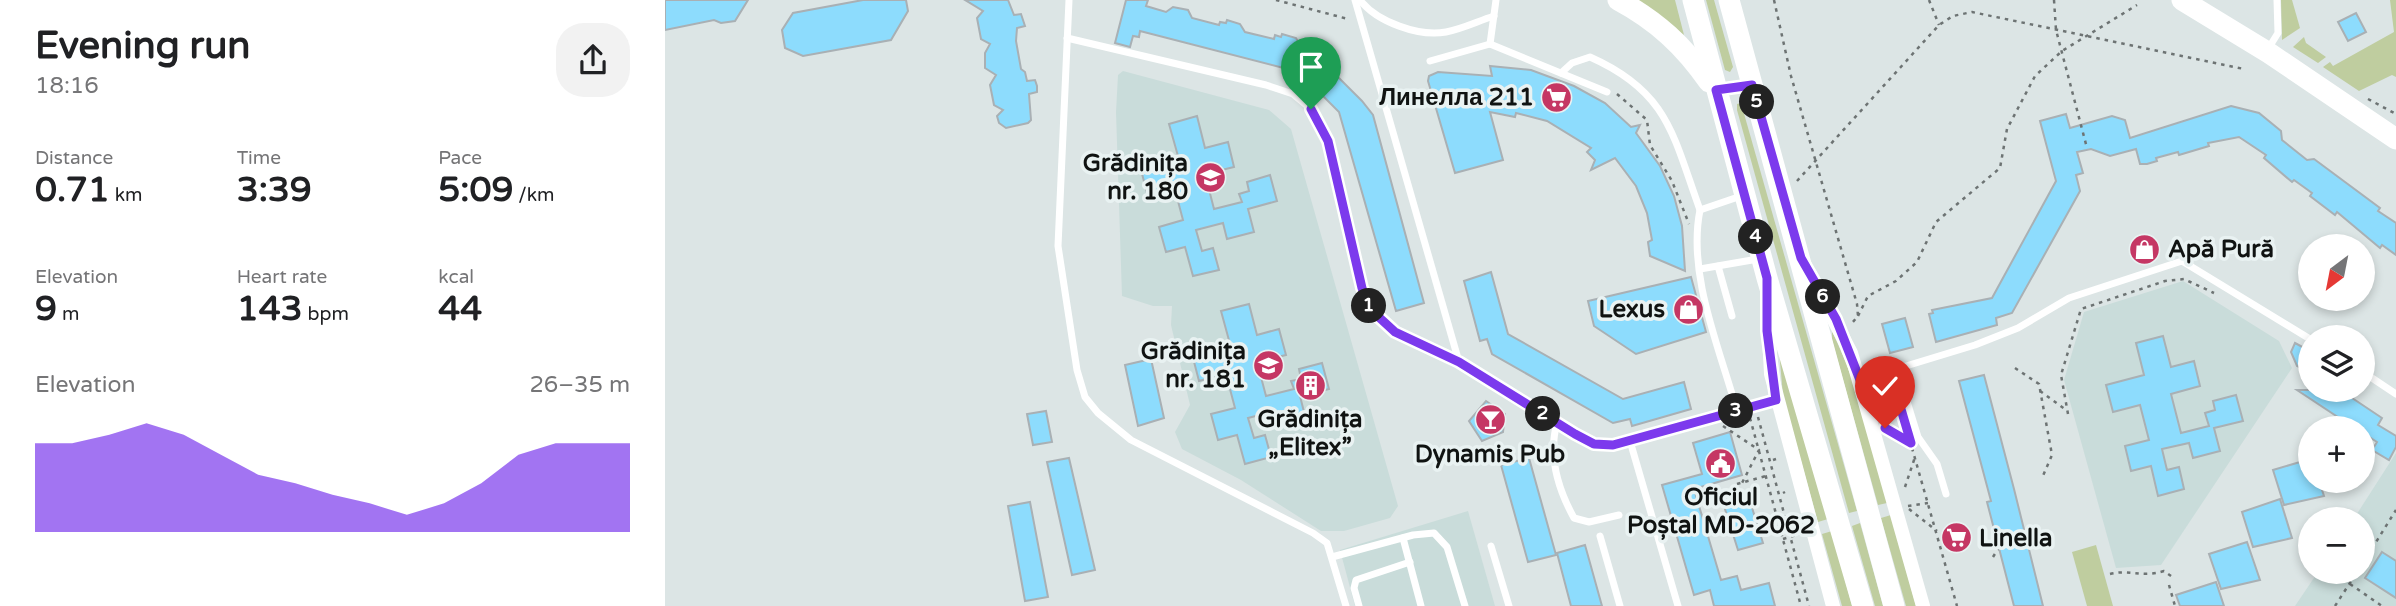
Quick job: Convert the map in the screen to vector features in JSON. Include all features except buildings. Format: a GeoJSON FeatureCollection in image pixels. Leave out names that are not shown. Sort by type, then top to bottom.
{"type":"FeatureCollection","features":[{"type":"Feature","properties":{"kind":"main road"},"geometry":{"type":"LineString","coordinates":[[1618,0],[1640,12],[1681,44],[1716,90]]}},
{"type":"Feature","properties":{"kind":"main road"},"geometry":{"type":"LineString","coordinates":[[1693,0],[1765,268],[1863,606]]}},
{"type":"Feature","properties":{"kind":"main road"},"geometry":{"type":"LineString","coordinates":[[1730,0],[1894,606]]}},
{"type":"Feature","properties":{"kind":"main road"},"geometry":{"type":"LineString","coordinates":[[2182,0],[2267,51],[2396,139]]}},
{"type":"Feature","properties":{"kind":"main road"},"geometry":{"type":"LineString","coordinates":[[1716,90],[1752,85]]}},
{"type":"Feature","properties":{"kind":"street"},"geometry":{"type":"LineString","coordinates":[[1801,258],[1836,319],[1860,380],[1923,606]]}},
{"type":"Feature","properties":{"kind":"street"},"geometry":{"type":"LineString","coordinates":[[1765,268],[1767,331],[1776,400],[1833,606]]}},
{"type":"Feature","properties":{"kind":"lane"},"geometry":{"type":"LineString","coordinates":[[1069,0],[1058,246],[1077,370],[1086,397],[1098,413],[1131,440],[1313,533],[1327,543],[1346,606]]}},
{"type":"Feature","properties":{"kind":"lane"},"geometry":{"type":"LineString","coordinates":[[1358,0],[1459,362]]}},
{"type":"Feature","properties":{"kind":"lane"},"geometry":{"type":"LineString","coordinates":[[1358,0],[1403,27],[1423,31],[1445,32],[1494,16]]}},
{"type":"Feature","properties":{"kind":"lane"},"geometry":{"type":"LineString","coordinates":[[1490,44],[1496,0]]}},
{"type":"Feature","properties":{"kind":"lane"},"geometry":{"type":"LineString","coordinates":[[2267,51],[2278,33],[2277,0]]}},
{"type":"Feature","properties":{"kind":"lane"},"geometry":{"type":"LineString","coordinates":[[1067,38],[1266,85],[1303,101],[1319,120],[1328,141],[1370,309],[1395,332],[1459,362],[1594,444],[1630,441],[1776,400]]}},
{"type":"Feature","properties":{"kind":"lane"},"geometry":{"type":"LineString","coordinates":[[1430,61],[1490,44],[1607,92]]}},
{"type":"Feature","properties":{"kind":"lane"},"geometry":{"type":"LineString","coordinates":[[1561,74],[1572,63],[1590,57],[1620,70],[1654,99],[1670,126],[1700,210],[1695,233],[1700,269],[1737,411]]}},
{"type":"Feature","properties":{"kind":"lane"},"geometry":{"type":"LineString","coordinates":[[1700,210],[1745,195]]}},
{"type":"Feature","properties":{"kind":"lane"},"geometry":{"type":"LineString","coordinates":[[1860,380],[1975,345],[2018,328],[2069,298],[2182,261],[2298,332]]}},
{"type":"Feature","properties":{"kind":"lane"},"geometry":{"type":"LineString","coordinates":[[1700,269],[1718,266],[1765,268]]}},
{"type":"Feature","properties":{"kind":"lane"},"geometry":{"type":"LineString","coordinates":[[1718,266],[1733,316]]}},
{"type":"Feature","properties":{"kind":"lane"},"geometry":{"type":"LineString","coordinates":[[1898,369],[1918,437],[1937,464],[1945,494]]}},
{"type":"Feature","properties":{"kind":"lane"},"geometry":{"type":"LineString","coordinates":[[2375,380],[2396,394]]}},
{"type":"Feature","properties":{"kind":"lane"},"geometry":{"type":"LineString","coordinates":[[1557,423],[1552,455],[1574,518],[1589,522],[1619,515]]}},
{"type":"Feature","properties":{"kind":"lane"},"geometry":{"type":"LineString","coordinates":[[1630,441],[1678,606]]}},
{"type":"Feature","properties":{"kind":"lane"},"geometry":{"type":"LineString","coordinates":[[1332,557],[1427,532],[1444,541],[1465,606]]}},
{"type":"Feature","properties":{"kind":"lane"},"geometry":{"type":"LineString","coordinates":[[1600,536],[1620,606]]}},
{"type":"Feature","properties":{"kind":"lane"},"geometry":{"type":"LineString","coordinates":[[1403,538],[1421,606]]}},
{"type":"Feature","properties":{"kind":"lane"},"geometry":{"type":"LineString","coordinates":[[1491,546],[1509,606]]}},
{"type":"Feature","properties":{"kind":"lane"},"geometry":{"type":"LineString","coordinates":[[1359,606],[1354,588],[1356,580],[1410,562]]}},
{"type":"Feature","properties":{"kind":"path"},"geometry":{"type":"LineString","coordinates":[[1276,0],[1362,22]]}},
{"type":"Feature","properties":{"kind":"path"},"geometry":{"type":"LineString","coordinates":[[1774,0],[1791,76],[1857,304],[1858,316]]}},
{"type":"Feature","properties":{"kind":"path"},"geometry":{"type":"LineString","coordinates":[[1929,0],[1939,25]]}},
{"type":"Feature","properties":{"kind":"path"},"geometry":{"type":"LineString","coordinates":[[2054,0],[2056,30],[2087,149]]}},
{"type":"Feature","properties":{"kind":"path"},"geometry":{"type":"LineString","coordinates":[[1849,326],[1858,316],[1868,296],[1896,281],[1916,262],[1936,222],[2000,168],[2007,129],[2035,76],[2062,51],[2137,5]]}},
{"type":"Feature","properties":{"kind":"path"},"geometry":{"type":"LineString","coordinates":[[1797,181],[1939,25],[1953,16],[1972,12],[2243,69]]}},
{"type":"Feature","properties":{"kind":"path"},"geometry":{"type":"LineString","coordinates":[[1607,92],[1618,94],[1647,120],[1650,145],[1662,160],[1687,222],[1695,233]]}},
{"type":"Feature","properties":{"kind":"path"},"geometry":{"type":"LineString","coordinates":[[2378,101],[2396,114]]}},
{"type":"Feature","properties":{"kind":"path"},"geometry":{"type":"LineString","coordinates":[[2040,391],[2068,412],[2061,375],[2081,309],[2177,279],[2189,280],[2219,295]]}},
{"type":"Feature","properties":{"kind":"path"},"geometry":{"type":"LineString","coordinates":[[2015,368],[2039,384],[2052,455],[2042,478]]}},
{"type":"Feature","properties":{"kind":"path"},"geometry":{"type":"LineString","coordinates":[[1751,407],[1762,463],[1801,606]]}},
{"type":"Feature","properties":{"kind":"path"},"geometry":{"type":"LineString","coordinates":[[1751,407],[1809,606]]}},
{"type":"Feature","properties":{"kind":"path"},"geometry":{"type":"LineString","coordinates":[[1723,426],[1759,450]]}},
{"type":"Feature","properties":{"kind":"path"},"geometry":{"type":"LineString","coordinates":[[1888,439],[1885,428],[1911,443]]}},
{"type":"Feature","properties":{"kind":"path"},"geometry":{"type":"LineString","coordinates":[[1907,430],[1957,606]]}},
{"type":"Feature","properties":{"kind":"path"},"geometry":{"type":"LineString","coordinates":[[1742,483],[1759,450]]}},
{"type":"Feature","properties":{"kind":"path"},"geometry":{"type":"LineString","coordinates":[[1900,483],[1903,492],[1915,457]]}},
{"type":"Feature","properties":{"kind":"path"},"geometry":{"type":"LineString","coordinates":[[1762,463],[1767,462]]}},
{"type":"Feature","properties":{"kind":"path"},"geometry":{"type":"LineString","coordinates":[[1737,484],[1766,476]]}},
{"type":"Feature","properties":{"kind":"path"},"geometry":{"type":"LineString","coordinates":[[1771,496],[1777,495]]}},
{"type":"Feature","properties":{"kind":"path"},"geometry":{"type":"LineString","coordinates":[[1905,500],[1906,507],[1937,531]]}},
{"type":"Feature","properties":{"kind":"path"},"geometry":{"type":"LineString","coordinates":[[2375,544],[2396,510]]}},
{"type":"Feature","properties":{"kind":"path"},"geometry":{"type":"LineString","coordinates":[[2027,538],[2050,532]]}},
{"type":"Feature","properties":{"kind":"path"},"geometry":{"type":"LineString","coordinates":[[1993,557],[1998,549]]}},
{"type":"Feature","properties":{"kind":"path"},"geometry":{"type":"LineString","coordinates":[[2110,574],[2120,572],[2147,576],[2164,571],[2174,578]]}},
{"type":"Feature","properties":{"kind":"path"},"geometry":{"type":"LineString","coordinates":[[2335,606],[2350,584],[2382,606]]}},
{"type":"Feature","properties":{"kind":"path"},"geometry":{"type":"LineString","coordinates":[[2169,585],[2175,606]]}},
{"type":"Feature","properties":{"kind":"shaded area"},"geometry":{"type":"Polygon","coordinates":[[[1123,71],[1269,110],[1291,129],[1398,506],[1390,518],[1344,531],[1321,531],[1241,480],[1182,449],[1175,432],[1190,405],[1171,325],[1172,306],[1153,306],[1122,296],[1116,112],[1118,75],[1123,71]]]}},
{"type":"Feature","properties":{"kind":"shaded area"},"geometry":{"type":"Polygon","coordinates":[[[2183,281],[2279,341],[2292,368],[2161,565],[2116,568],[2064,380],[2084,312],[2183,281]]]}},
{"type":"Feature","properties":{"kind":"shaded area"},"geometry":{"type":"Polygon","coordinates":[[[2396,453],[2396,606],[2295,606],[2310,584],[2375,584],[2375,507],[2361,507],[2370,493],[2375,493],[2375,486],[2396,453]]]}},
{"type":"Feature","properties":{"kind":"shaded area"},"geometry":{"type":"Polygon","coordinates":[[[1468,511],[1495,606],[1355,606],[1340,550],[1468,511]]]}},
{"type":"Feature","properties":{"kind":"green space"},"geometry":{"type":"Polygon","coordinates":[[[1635,0],[1675,0],[1684,35],[1635,0]]]}},
{"type":"Feature","properties":{"kind":"green space"},"geometry":{"type":"Polygon","coordinates":[[[1706,0],[1714,0],[1733,67],[1730,72],[1725,70],[1706,0]]]}},
{"type":"Feature","properties":{"kind":"green space"},"geometry":{"type":"Polygon","coordinates":[[[2281,0],[2292,0],[2300,28],[2282,40],[2281,0]]]}},
{"type":"Feature","properties":{"kind":"green space"},"geometry":{"type":"Polygon","coordinates":[[[2390,0],[2396,0],[2396,77],[2392,75],[2359,91],[2323,67],[2330,62],[2333,66],[2394,32],[2390,0]]]}},
{"type":"Feature","properties":{"kind":"green space"},"geometry":{"type":"Polygon","coordinates":[[[2304,37],[2306,43],[2326,57],[2318,63],[2293,47],[2304,37]]]}},
{"type":"Feature","properties":{"kind":"green space"},"geometry":{"type":"Polygon","coordinates":[[[1741,103],[1857,511],[1849,513],[1737,110],[1737,104],[1741,103]]]}},
{"type":"Feature","properties":{"kind":"green space"},"geometry":{"type":"Polygon","coordinates":[[[1832,331],[1853,378],[1887,503],[1878,505],[1832,340],[1832,331]]]}},
{"type":"Feature","properties":{"kind":"green space"},"geometry":{"type":"Polygon","coordinates":[[[1779,350],[1828,519],[1818,522],[1783,396],[1779,350]]]}},
{"type":"Feature","properties":{"kind":"green space"},"geometry":{"type":"Polygon","coordinates":[[[1891,515],[1916,606],[1906,606],[1881,518],[1891,515]]]}},
{"type":"Feature","properties":{"kind":"green space"},"geometry":{"type":"Polygon","coordinates":[[[1860,523],[1883,606],[1875,606],[1852,526],[1860,523]]]}},
{"type":"Feature","properties":{"kind":"green space"},"geometry":{"type":"Polygon","coordinates":[[[1832,531],[1852,606],[1842,606],[1822,534],[1832,531]]]}},
{"type":"Feature","properties":{"kind":"green space"},"geometry":{"type":"Polygon","coordinates":[[[2096,545],[2113,606],[2087,606],[2072,552],[2096,545]]]}},
{"type":"Feature","properties":{"kind":"place","name":"Линелла 211"},"geometry":{"type":"Point","coordinates":[1557,97]}},
{"type":"Feature","properties":{"kind":"place","name":"Grădinița nr. 180"},"geometry":{"type":"Point","coordinates":[1211,177]}},
{"type":"Feature","properties":{"kind":"place","name":"Apă Pură"},"geometry":{"type":"Point","coordinates":[2145,249]}},
{"type":"Feature","properties":{"kind":"place","name":"Lexus"},"geometry":{"type":"Point","coordinates":[1688,309]}},
{"type":"Feature","properties":{"kind":"place","name":"Grădinița nr. 181"},"geometry":{"type":"Point","coordinates":[1269,365]}},
{"type":"Feature","properties":{"kind":"place","name":"Grădinița „Elitex”"},"geometry":{"type":"Point","coordinates":[1310,385]}},
{"type":"Feature","properties":{"kind":"place","name":"Dynamis Pub"},"geometry":{"type":"Point","coordinates":[1490,420]}},
{"type":"Feature","properties":{"kind":"place","name":"Oficiul Poștal MD-2062"},"geometry":{"type":"Point","coordinates":[1721,463]}},
{"type":"Feature","properties":{"kind":"place","name":"Linella"},"geometry":{"type":"Point","coordinates":[1956,538]}},
{"type":"Feature","properties":{"kind":"route"},"geometry":{"type":"LineString","coordinates":[[1311,109],[1328,141],[1362,288],[1370,309],[1381,321],[1413,343],[1459,362],[1575,434],[1594,444],[1613,445],[1776,400],[1767,331],[1767,278],[1716,90],[1752,85],[1801,258],[1836,319],[1860,380],[1870,377],[1874,384],[1886,379],[1893,382],[1911,443],[1885,428]]}}]}
